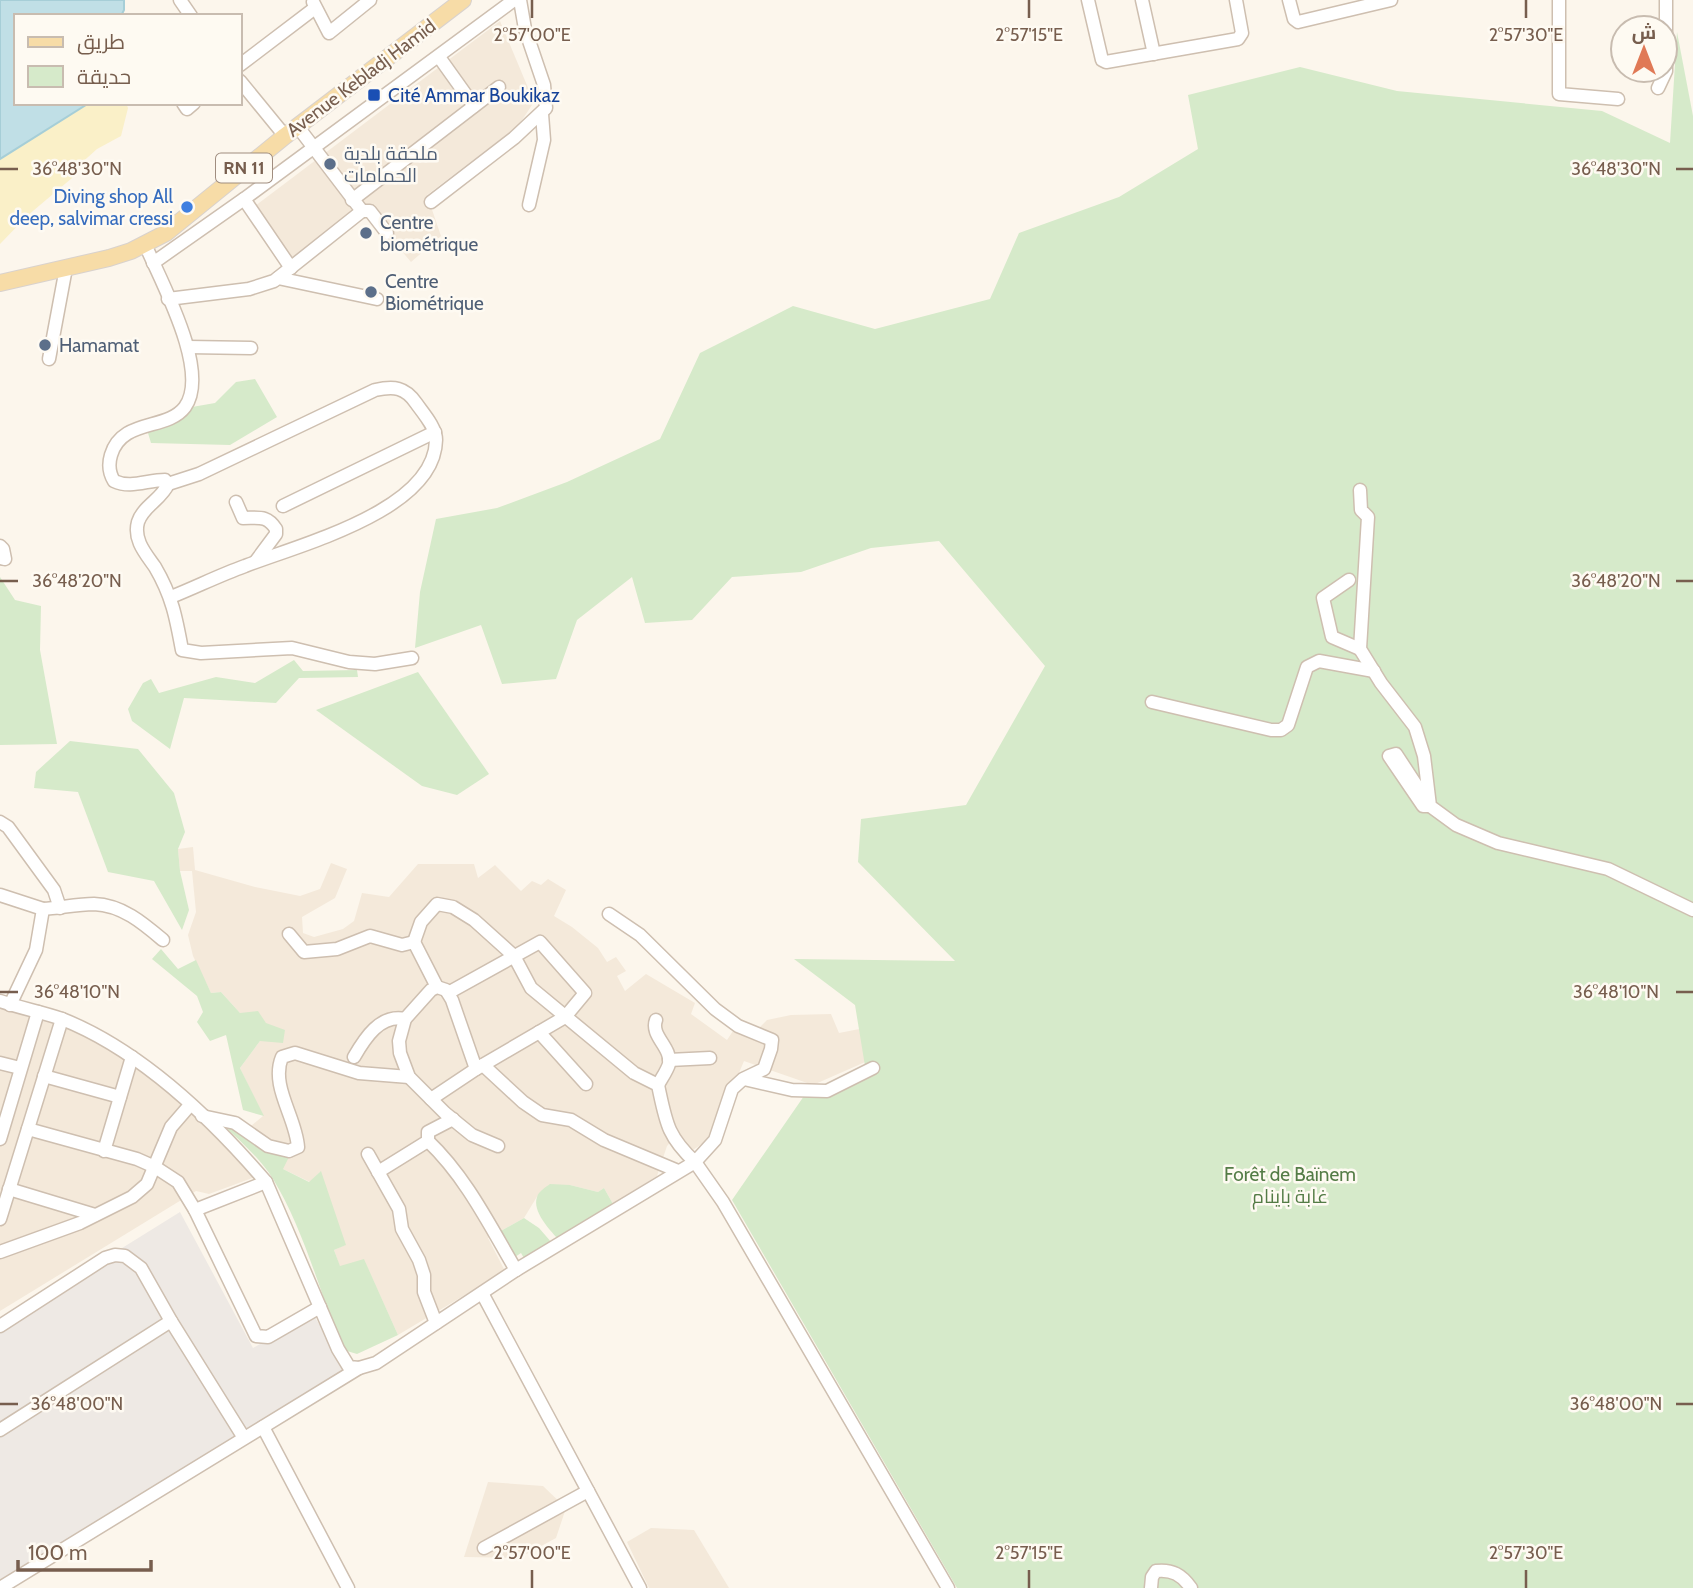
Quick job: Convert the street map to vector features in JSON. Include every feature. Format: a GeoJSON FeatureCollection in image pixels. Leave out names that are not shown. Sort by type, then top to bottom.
{"type":"FeatureCollection","features":[{"type":"Feature","properties":{"kind":"main road","name":"Avenue Kebladj Hamid"},"geometry":{"type":"LineString","coordinates":[[0,283],[109,258],[166,233],[291,131],[463,0]]}},
{"type":"Feature","properties":{"kind":"street"},"geometry":{"type":"LineString","coordinates":[[242,63],[313,4],[329,33],[370,0]]}},
{"type":"Feature","properties":{"kind":"street"},"geometry":{"type":"LineString","coordinates":[[153,263],[514,0]]}},
{"type":"Feature","properties":{"kind":"street"},"geometry":{"type":"LineString","coordinates":[[431,202],[542,114],[546,108],[547,98],[525,29],[520,0]]}},
{"type":"Feature","properties":{"kind":"street"},"geometry":{"type":"LineString","coordinates":[[1088,0],[1104,62],[1241,37],[1236,0]]}},
{"type":"Feature","properties":{"kind":"street"},"geometry":{"type":"LineString","coordinates":[[1289,0],[1294,19],[1298,22],[1391,0]]}},
{"type":"Feature","properties":{"kind":"street"},"geometry":{"type":"LineString","coordinates":[[1559,0],[1559,94],[1618,99]]}},
{"type":"Feature","properties":{"kind":"street"},"geometry":{"type":"LineString","coordinates":[[1658,88],[1666,71],[1666,0]]}},
{"type":"Feature","properties":{"kind":"street"},"geometry":{"type":"LineString","coordinates":[[1144,1],[1154,54]]}},
{"type":"Feature","properties":{"kind":"street"},"geometry":{"type":"LineString","coordinates":[[439,57],[474,106]]}},
{"type":"Feature","properties":{"kind":"street"},"geometry":{"type":"LineString","coordinates":[[242,83],[291,131],[313,147],[362,211]]}},
{"type":"Feature","properties":{"kind":"street"},"geometry":{"type":"LineString","coordinates":[[352,200],[499,87]]}},
{"type":"Feature","properties":{"kind":"street"},"geometry":{"type":"LineString","coordinates":[[529,205],[544,140],[542,114]]}},
{"type":"Feature","properties":{"kind":"street"},"geometry":{"type":"LineString","coordinates":[[244,199],[291,268]]}},
{"type":"Feature","properties":{"kind":"street"},"geometry":{"type":"LineString","coordinates":[[168,299],[264,286],[278,278],[362,211],[370,211],[387,233]]}},
{"type":"Feature","properties":{"kind":"street"},"geometry":{"type":"LineString","coordinates":[[145,244],[192,360],[193,379],[185,407],[176,415],[128,432],[111,453],[110,474],[114,481],[131,486],[153,480],[165,480],[168,484]]}},
{"type":"Feature","properties":{"kind":"street"},"geometry":{"type":"LineString","coordinates":[[49,359],[66,268]]}},
{"type":"Feature","properties":{"kind":"street"},"geometry":{"type":"LineString","coordinates":[[278,278],[377,299]]}},
{"type":"Feature","properties":{"kind":"street"},"geometry":{"type":"LineString","coordinates":[[187,347],[251,348]]}},
{"type":"Feature","properties":{"kind":"street"},"geometry":{"type":"LineString","coordinates":[[171,597],[255,562],[324,539],[399,500],[414,488],[427,473],[436,440],[435,432],[409,392],[390,387],[375,390],[199,474],[168,484],[138,522],[138,541],[171,597],[182,650],[201,653],[292,648],[349,662],[375,664],[412,658]]}},
{"type":"Feature","properties":{"kind":"street"},"geometry":{"type":"LineString","coordinates":[[283,506],[435,432]]}},
{"type":"Feature","properties":{"kind":"street"},"geometry":{"type":"LineString","coordinates":[[1360,490],[1362,510],[1368,517],[1360,649]]}},
{"type":"Feature","properties":{"kind":"street"},"geometry":{"type":"LineString","coordinates":[[236,502],[243,518],[271,520],[276,529],[273,539],[255,562]]}},
{"type":"Feature","properties":{"kind":"street"},"geometry":{"type":"LineString","coordinates":[[0,546],[4,549],[5,559],[0,558]]}},
{"type":"Feature","properties":{"kind":"street"},"geometry":{"type":"LineString","coordinates":[[1349,580],[1323,598],[1332,637],[1360,649],[1415,727],[1424,756],[1430,806],[1456,825],[1498,843],[1608,869],[1693,910]]}},
{"type":"Feature","properties":{"kind":"street"},"geometry":{"type":"LineString","coordinates":[[1152,702],[1271,730],[1281,730],[1288,725],[1307,667],[1319,661],[1374,671]]}},
{"type":"Feature","properties":{"kind":"street"},"geometry":{"type":"LineString","coordinates":[[0,822],[8,827],[54,890],[60,908]]}},
{"type":"Feature","properties":{"kind":"street"},"geometry":{"type":"LineString","coordinates":[[0,895],[43,909],[95,904],[111,908],[136,917],[163,940]]}},
{"type":"Feature","properties":{"kind":"street"},"geometry":{"type":"LineString","coordinates":[[657,1085],[634,1073],[531,988],[514,956],[474,920],[453,907],[437,904],[421,922],[414,942],[442,990],[480,1067],[542,1115],[571,1120],[604,1140],[678,1171]]}},
{"type":"Feature","properties":{"kind":"street"},"geometry":{"type":"LineString","coordinates":[[43,909],[36,950],[5,1003],[62,1019],[104,1039],[132,1056],[202,1116],[266,1182],[338,1349],[349,1367],[359,1368]]}},
{"type":"Feature","properties":{"kind":"street"},"geometry":{"type":"LineString","coordinates":[[0,1588],[359,1368],[376,1363],[516,1270],[695,1162],[715,1140],[732,1089],[743,1079],[764,1069],[772,1040],[738,1026],[723,1015],[640,935],[609,914]]}},
{"type":"Feature","properties":{"kind":"street"},"geometry":{"type":"LineString","coordinates":[[289,934],[304,952],[337,949],[370,936],[402,945],[414,942]]}},
{"type":"Feature","properties":{"kind":"street"},"geometry":{"type":"LineString","coordinates":[[431,1099],[565,1017],[585,993],[540,942],[442,990],[431,990],[405,1019],[399,1041],[400,1053],[409,1077],[431,1099],[472,1135],[498,1146]]}},
{"type":"Feature","properties":{"kind":"street"},"geometry":{"type":"LineString","coordinates":[[0,1139],[3,1116],[38,1012]]}},
{"type":"Feature","properties":{"kind":"street"},"geometry":{"type":"LineString","coordinates":[[354,1057],[365,1038],[382,1023],[396,1017],[405,1019]]}},
{"type":"Feature","properties":{"kind":"street"},"geometry":{"type":"LineString","coordinates":[[0,1219],[62,1019]]}},
{"type":"Feature","properties":{"kind":"street"},"geometry":{"type":"LineString","coordinates":[[656,1020],[656,1033],[669,1054],[669,1066],[657,1085],[668,1129],[678,1146],[695,1162],[723,1202],[948,1588]]}},
{"type":"Feature","properties":{"kind":"street"},"geometry":{"type":"LineString","coordinates":[[539,1032],[586,1084]]}},
{"type":"Feature","properties":{"kind":"street"},"geometry":{"type":"LineString","coordinates":[[202,1116],[235,1123],[268,1146],[289,1151],[298,1147],[297,1133],[279,1082],[278,1068],[282,1057],[295,1053],[359,1073],[409,1077]]}},
{"type":"Feature","properties":{"kind":"street"},"geometry":{"type":"LineString","coordinates":[[104,1152],[132,1056]]}},
{"type":"Feature","properties":{"kind":"street"},"geometry":{"type":"LineString","coordinates":[[669,1060],[710,1058]]}},
{"type":"Feature","properties":{"kind":"street"},"geometry":{"type":"LineString","coordinates":[[0,1063],[20,1068]]}},
{"type":"Feature","properties":{"kind":"street"},"geometry":{"type":"LineString","coordinates":[[743,1079],[792,1090],[827,1091],[873,1068]]}},
{"type":"Feature","properties":{"kind":"street"},"geometry":{"type":"LineString","coordinates":[[44,1076],[120,1097]]}},
{"type":"Feature","properties":{"kind":"street"},"geometry":{"type":"LineString","coordinates":[[0,1252],[80,1223],[132,1197],[147,1184],[171,1127],[190,1105]]}},
{"type":"Feature","properties":{"kind":"street"},"geometry":{"type":"LineString","coordinates":[[453,1119],[428,1132],[428,1142],[452,1168],[516,1270]]}},
{"type":"Feature","properties":{"kind":"street"},"geometry":{"type":"LineString","coordinates":[[28,1129],[137,1159],[178,1182],[195,1210],[254,1335],[268,1337],[320,1307]]}},
{"type":"Feature","properties":{"kind":"street"},"geometry":{"type":"LineString","coordinates":[[378,1172],[428,1142]]}},
{"type":"Feature","properties":{"kind":"street"},"geometry":{"type":"LineString","coordinates":[[368,1154],[399,1209],[402,1229],[424,1275],[424,1292],[436,1323]]}},
{"type":"Feature","properties":{"kind":"street"},"geometry":{"type":"LineString","coordinates":[[195,1210],[266,1182]]}},
{"type":"Feature","properties":{"kind":"street"},"geometry":{"type":"LineString","coordinates":[[9,1189],[95,1215]]}},
{"type":"Feature","properties":{"kind":"street"},"geometry":{"type":"LineString","coordinates":[[0,1326],[105,1258],[115,1255],[131,1259],[141,1268],[244,1438]]}},
{"type":"Feature","properties":{"kind":"street"},"geometry":{"type":"LineString","coordinates":[[482,1293],[640,1588]]}},
{"type":"Feature","properties":{"kind":"street"},"geometry":{"type":"LineString","coordinates":[[0,1430],[171,1321]]}},
{"type":"Feature","properties":{"kind":"street"},"geometry":{"type":"LineString","coordinates":[[263,1427],[348,1588]]}},
{"type":"Feature","properties":{"kind":"street"},"geometry":{"type":"LineString","coordinates":[[484,1548],[588,1490]]}},
{"type":"Feature","properties":{"kind":"street"},"geometry":{"type":"LineString","coordinates":[[1151,1588],[1152,1577],[1156,1571],[1168,1570],[1185,1579],[1191,1588]]}},
{"type":"Feature","properties":{"kind":"shaded area"},"geometry":{"type":"Polygon","coordinates":[[[500,21],[534,102],[518,126],[427,195],[441,236],[411,262],[362,204],[293,259],[255,206],[500,21]]]}},
{"type":"Feature","properties":{"kind":"shaded area"},"geometry":{"type":"Polygon","coordinates":[[[193,847],[195,870],[300,896],[320,889],[331,863],[347,869],[335,898],[302,917],[303,933],[314,937],[343,929],[354,921],[362,893],[389,897],[418,864],[474,864],[478,878],[495,865],[521,891],[532,881],[541,885],[548,879],[566,890],[554,916],[598,948],[607,962],[616,957],[626,971],[617,976],[625,991],[646,974],[695,1003],[691,1014],[727,1040],[733,1031],[749,1038],[767,1020],[791,1015],[831,1014],[839,1033],[890,1023],[897,1048],[813,1085],[744,1061],[712,1137],[690,1152],[676,1136],[667,1146],[657,1176],[613,1204],[604,1188],[598,1192],[570,1185],[538,1195],[524,1218],[488,1238],[505,1271],[398,1335],[364,1260],[340,1267],[334,1250],[345,1245],[320,1172],[310,1182],[283,1169],[267,1141],[251,1126],[263,1116],[240,1068],[260,1041],[266,1023],[240,1013],[221,992],[211,993],[193,956],[188,935],[196,912],[192,871],[180,871],[178,849],[193,847]]]}},
{"type":"Feature","properties":{"kind":"shaded area"},"geometry":{"type":"Polygon","coordinates":[[[0,1000],[111,1037],[141,1060],[255,1177],[209,1194],[196,1191],[0,1311],[0,1000]]]}},
{"type":"Feature","properties":{"kind":"shaded area"},"geometry":{"type":"Polygon","coordinates":[[[180,1212],[253,1348],[313,1314],[347,1370],[0,1582],[0,1324],[180,1212]]]}},
{"type":"Feature","properties":{"kind":"shaded area"},"geometry":{"type":"Polygon","coordinates":[[[488,1482],[543,1486],[566,1508],[556,1538],[519,1558],[464,1557],[488,1482]]]}},
{"type":"Feature","properties":{"kind":"shaded area"},"geometry":{"type":"Polygon","coordinates":[[[651,1528],[694,1530],[729,1588],[649,1588],[627,1542],[651,1528]]]}},
{"type":"Feature","properties":{"kind":"green space","name":"Forêt de Baïnem غابة باينام"},"geometry":{"type":"Polygon","coordinates":[[[1679,42],[1693,116],[1693,1588],[957,1588],[732,1200],[804,1096],[865,1066],[855,1005],[794,959],[955,961],[858,862],[861,819],[966,805],[1045,666],[939,541],[871,548],[801,572],[732,577],[692,620],[645,623],[632,577],[577,620],[556,679],[502,684],[481,625],[415,648],[420,592],[436,519],[497,508],[567,482],[660,439],[700,353],[793,306],[875,329],[990,299],[1019,233],[1119,197],[1198,149],[1188,95],[1300,67],[1397,91],[1602,111],[1670,143],[1674,84],[1679,84],[1679,42]]]}},
{"type":"Feature","properties":{"kind":"green space"},"geometry":{"type":"Polygon","coordinates":[[[255,379],[277,417],[230,445],[151,443],[148,433],[183,418],[192,407],[215,403],[236,382],[255,379]]]}},
{"type":"Feature","properties":{"kind":"green space"},"geometry":{"type":"Polygon","coordinates":[[[0,577],[15,600],[41,606],[40,650],[57,744],[0,745],[0,577]]]}},
{"type":"Feature","properties":{"kind":"green space"},"geometry":{"type":"Polygon","coordinates":[[[294,660],[303,671],[357,670],[358,677],[299,678],[276,703],[184,698],[170,749],[132,721],[128,709],[143,683],[151,679],[159,693],[216,677],[255,683],[294,660]]]}},
{"type":"Feature","properties":{"kind":"green space"},"geometry":{"type":"Polygon","coordinates":[[[418,672],[489,774],[457,795],[422,786],[316,710],[418,672]]]}},
{"type":"Feature","properties":{"kind":"green space"},"geometry":{"type":"Polygon","coordinates":[[[70,741],[138,749],[174,793],[185,832],[178,849],[189,910],[182,930],[154,881],[108,872],[78,792],[34,788],[36,772],[70,741]]]}},
{"type":"Feature","properties":{"kind":"green space"},"geometry":{"type":"Polygon","coordinates":[[[161,949],[178,969],[196,960],[211,993],[221,992],[240,1013],[258,1011],[266,1023],[285,1030],[283,1043],[260,1041],[240,1068],[264,1116],[243,1110],[226,1035],[210,1041],[197,1022],[203,1012],[197,996],[152,959],[161,949]]]}},
{"type":"Feature","properties":{"kind":"green space"},"geometry":{"type":"Polygon","coordinates":[[[222,1124],[287,1155],[283,1169],[309,1182],[321,1171],[346,1245],[334,1250],[340,1266],[364,1259],[398,1335],[357,1354],[347,1351],[340,1343],[302,1238],[283,1197],[262,1164],[222,1124]]]}},
{"type":"Feature","properties":{"kind":"green space"},"geometry":{"type":"Polygon","coordinates":[[[550,1184],[570,1185],[598,1192],[604,1188],[613,1204],[558,1239],[542,1220],[536,1202],[538,1195],[550,1184]]]}},
{"type":"Feature","properties":{"kind":"green space"},"geometry":{"type":"Polygon","coordinates":[[[524,1218],[539,1228],[552,1243],[525,1260],[521,1253],[515,1257],[499,1232],[524,1218]]]}},
{"type":"Feature","properties":{"kind":"sand"},"geometry":{"type":"Polygon","coordinates":[[[86,105],[127,105],[121,136],[97,149],[78,166],[72,178],[27,216],[0,244],[0,159],[86,105]]]}},
{"type":"Feature","properties":{"kind":"water"},"geometry":{"type":"Polygon","coordinates":[[[0,0],[124,0],[122,14],[14,14],[14,105],[86,105],[0,159],[0,0]]]}},
{"type":"Feature","properties":{"kind":"place","name":"Cité Ammar Boukikaz"},"geometry":{"type":"Point","coordinates":[374,95]}},
{"type":"Feature","properties":{"kind":"place","name":"ملحقة بلدية الحمامات"},"geometry":{"type":"Point","coordinates":[330,164]}},
{"type":"Feature","properties":{"kind":"place","name":"Diving shop All deep, salvimar cressi"},"geometry":{"type":"Point","coordinates":[187,207]}},
{"type":"Feature","properties":{"kind":"place","name":"Centre biométrique"},"geometry":{"type":"Point","coordinates":[366,233]}},
{"type":"Feature","properties":{"kind":"place","name":"Centre Biométrique"},"geometry":{"type":"Point","coordinates":[371,292]}},
{"type":"Feature","properties":{"kind":"place","name":"Hamamat"},"geometry":{"type":"Point","coordinates":[45,345]}}]}
